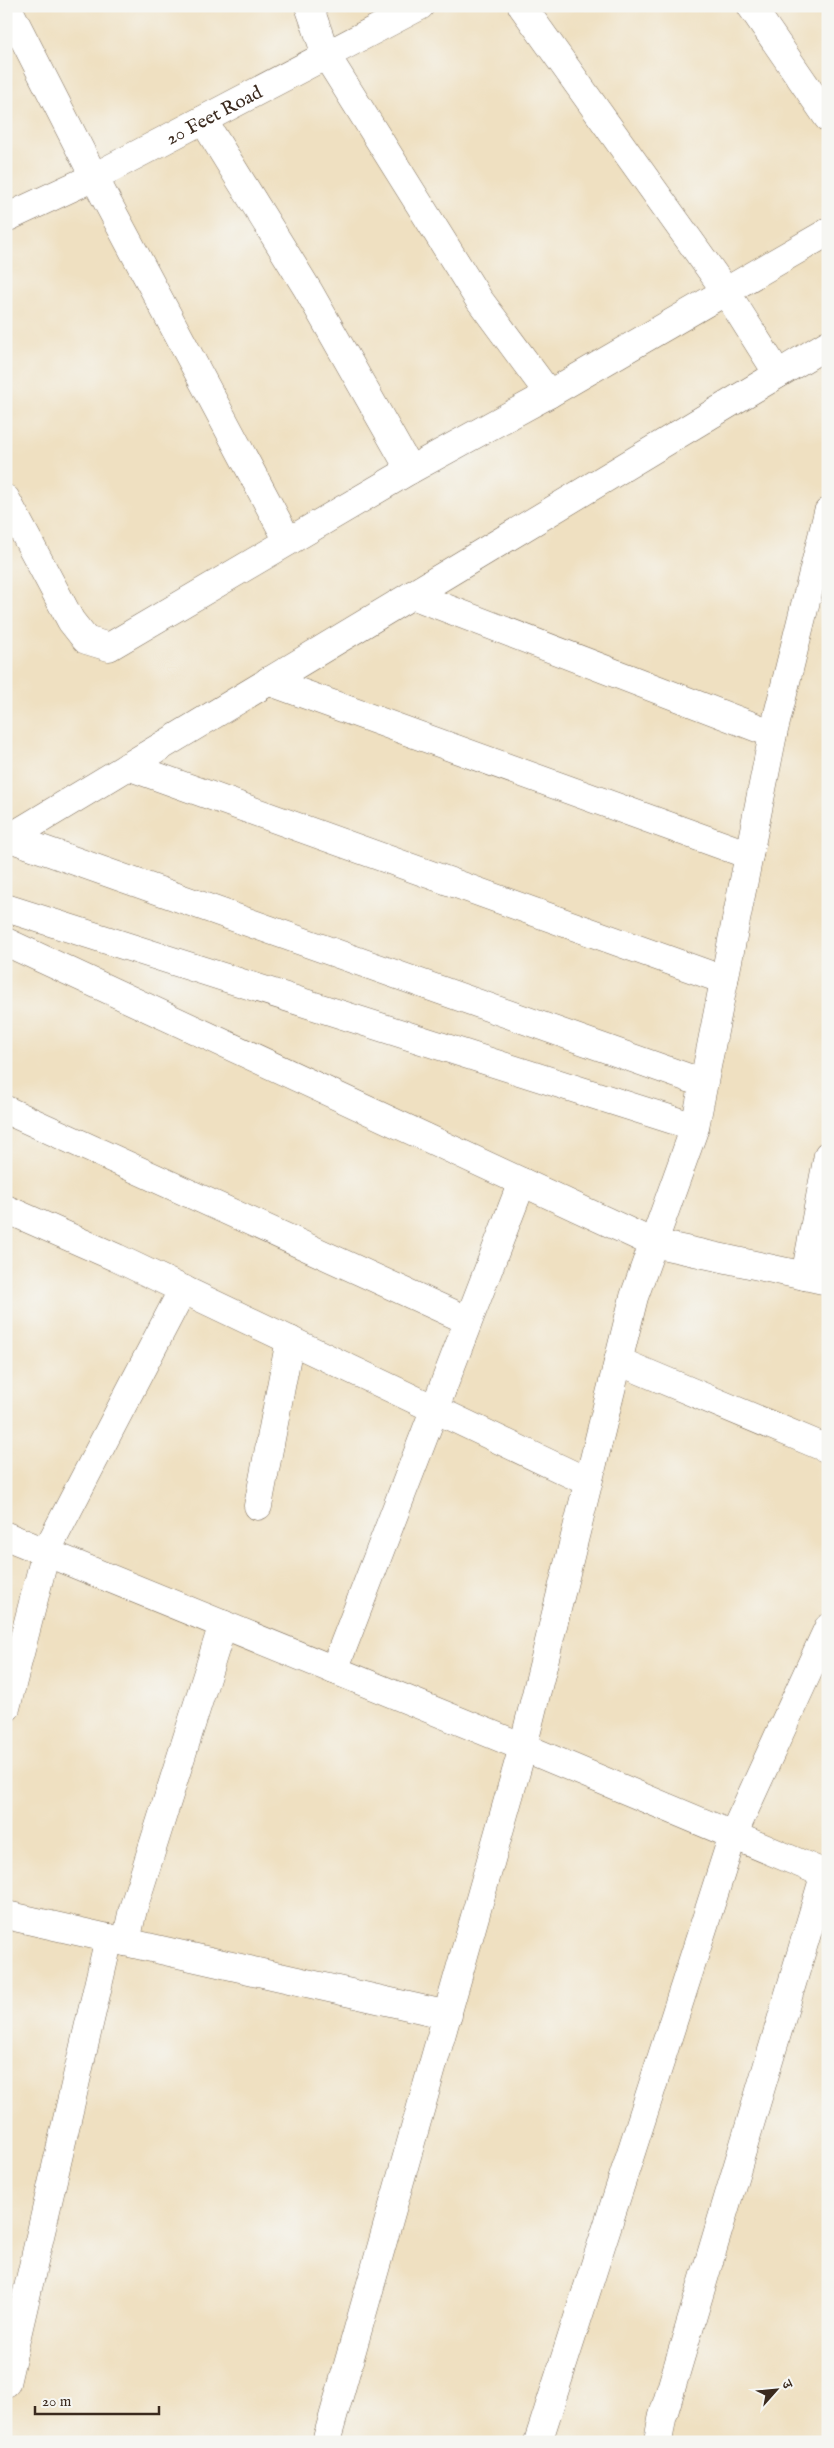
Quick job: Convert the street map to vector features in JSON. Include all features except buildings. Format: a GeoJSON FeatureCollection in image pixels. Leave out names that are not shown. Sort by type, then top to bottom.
{"type":"FeatureCollection","features":[{"type":"Feature","properties":{"kind":"street"},"geometry":{"type":"LineString","coordinates":[[7,6],[94,177],[288,541]]}},
{"type":"Feature","properties":{"kind":"street"},"geometry":{"type":"LineString","coordinates":[[309,6],[326,56],[478,298],[549,394]]}},
{"type":"Feature","properties":{"kind":"street","name":"20 Feet Road"},"geometry":{"type":"LineString","coordinates":[[6,218],[94,177],[420,6]]}},
{"type":"Feature","properties":{"kind":"street"},"geometry":{"type":"LineString","coordinates":[[522,6],[725,290],[778,374]]}},
{"type":"Feature","properties":{"kind":"street"},"geometry":{"type":"LineString","coordinates":[[750,6],[828,118]]}},
{"type":"Feature","properties":{"kind":"street"},"geometry":{"type":"LineString","coordinates":[[203,120],[308,290],[410,470]]}},
{"type":"Feature","properties":{"kind":"street"},"geometry":{"type":"LineString","coordinates":[[6,499],[71,621],[86,640],[109,647],[410,470],[549,394],[725,290],[828,232]]}},
{"type":"Feature","properties":{"kind":"street"},"geometry":{"type":"LineString","coordinates":[[8,839],[828,344]]}},
{"type":"Feature","properties":{"kind":"street"},"geometry":{"type":"LineString","coordinates":[[326,2442],[523,1747],[634,1297],[695,1127],[773,734],[828,512]]}},
{"type":"Feature","properties":{"kind":"street"},"geometry":{"type":"LineString","coordinates":[[412,595],[773,734]]}},
{"type":"Feature","properties":{"kind":"street"},"geometry":{"type":"LineString","coordinates":[[268,681],[749,855]]}},
{"type":"Feature","properties":{"kind":"street"},"geometry":{"type":"LineString","coordinates":[[128,766],[724,980]]}},
{"type":"Feature","properties":{"kind":"street"},"geometry":{"type":"LineString","coordinates":[[8,839],[703,1083]]}},
{"type":"Feature","properties":{"kind":"street"},"geometry":{"type":"LineString","coordinates":[[6,908],[695,1127]]}},
{"type":"Feature","properties":{"kind":"street"},"geometry":{"type":"LineString","coordinates":[[6,942],[653,1243],[816,1278],[828,1155]]}},
{"type":"Feature","properties":{"kind":"street"},"geometry":{"type":"LineString","coordinates":[[6,1110],[467,1320]]}},
{"type":"Feature","properties":{"kind":"street"},"geometry":{"type":"LineString","coordinates":[[334,1670],[433,1408],[522,1182]]}},
{"type":"Feature","properties":{"kind":"street"},"geometry":{"type":"LineString","coordinates":[[6,1209],[183,1289],[588,1482]]}},
{"type":"Feature","properties":{"kind":"street"},"geometry":{"type":"LineString","coordinates":[[6,1708],[46,1552],[183,1289]]}},
{"type":"Feature","properties":{"kind":"street"},"geometry":{"type":"LineString","coordinates":[[258,1506],[290,1340]]}},
{"type":"Feature","properties":{"kind":"street"},"geometry":{"type":"LineString","coordinates":[[618,1361],[828,1449]]}},
{"type":"Feature","properties":{"kind":"street"},"geometry":{"type":"LineString","coordinates":[[6,1536],[523,1747],[826,1874],[662,2419],[658,2442]]}},
{"type":"Feature","properties":{"kind":"street"},"geometry":{"type":"LineString","coordinates":[[6,2383],[118,1940],[133,1908],[222,1624]]}},
{"type":"Feature","properties":{"kind":"street"},"geometry":{"type":"LineString","coordinates":[[538,2442],[733,1835],[828,1628]]}},
{"type":"Feature","properties":{"kind":"street"},"geometry":{"type":"LineString","coordinates":[[6,1915],[448,2015]]}}]}
